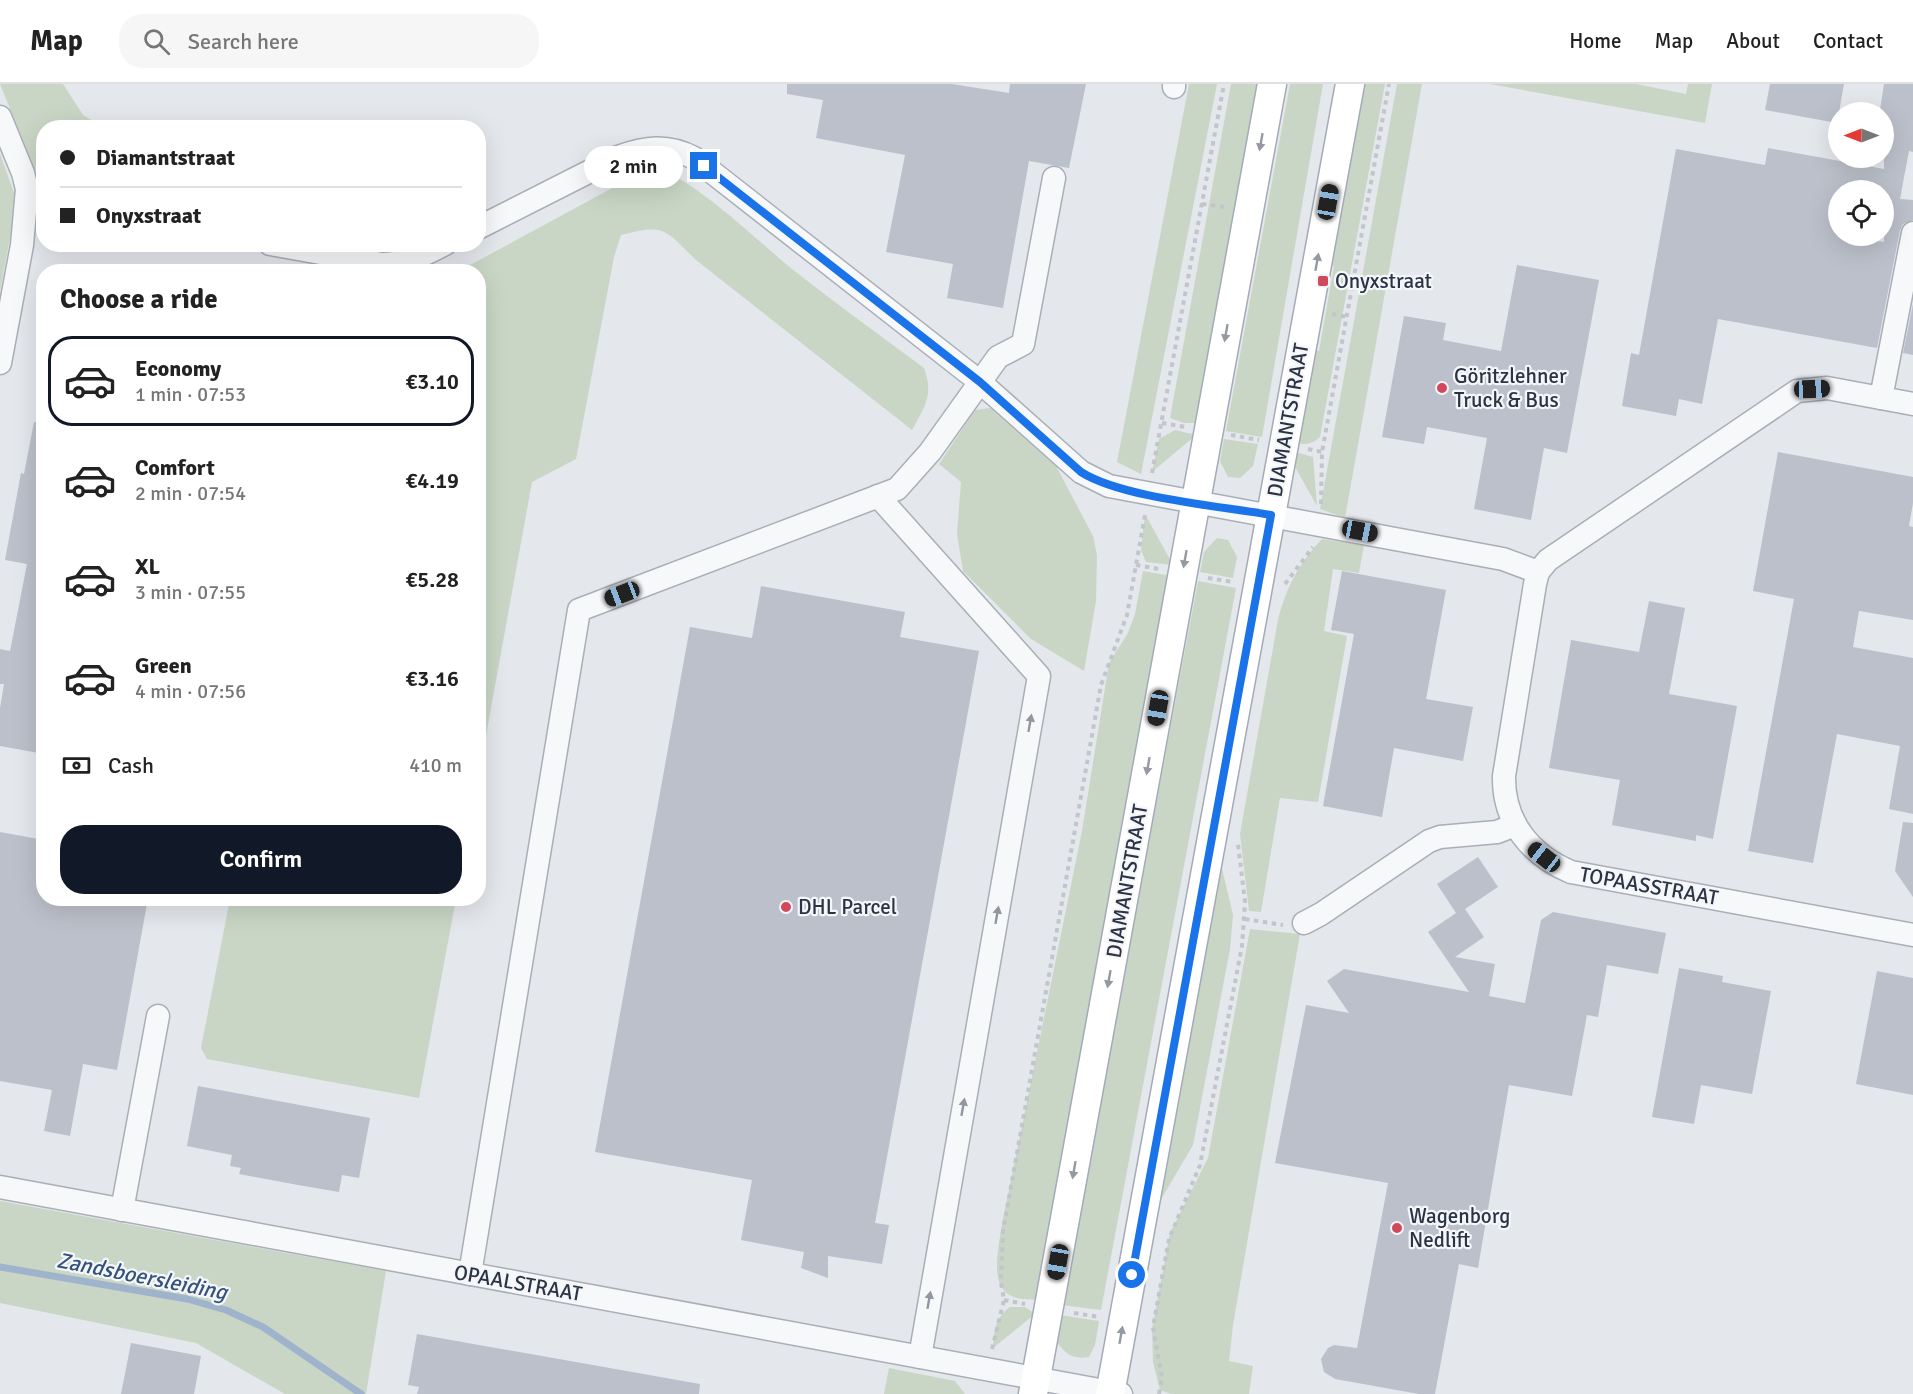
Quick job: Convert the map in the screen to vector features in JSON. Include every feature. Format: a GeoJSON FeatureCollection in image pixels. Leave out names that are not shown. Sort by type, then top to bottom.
{"type":"FeatureCollection","features":[{"type":"Feature","properties":{"kind":"main road","name":"DIAMANTSTRAAT"},"geometry":{"type":"LineString","coordinates":[[1035,1386],[1272,84]]}},
{"type":"Feature","properties":{"kind":"main road","name":"DIAMANTSTRAAT"},"geometry":{"type":"LineString","coordinates":[[1114,1393],[1124,1322],[1350,84]]}},
{"type":"Feature","properties":{"kind":"street"},"geometry":{"type":"LineString","coordinates":[[0,117],[35,204],[22,245],[0,363]]}},
{"type":"Feature","properties":{"kind":"street"},"geometry":{"type":"LineString","coordinates":[[486,224],[618,157],[635,151],[671,148],[694,159],[980,382],[1081,472],[1109,486],[1503,559],[1538,572],[1548,560],[1797,391],[1827,388],[1913,404]]}},
{"type":"Feature","properties":{"kind":"street"},"geometry":{"type":"LineString","coordinates":[[470,1274],[579,610],[897,489],[930,452],[998,357],[1023,344],[1054,178]]}},
{"type":"Feature","properties":{"kind":"street"},"geometry":{"type":"LineString","coordinates":[[1881,398],[1913,233]]}},
{"type":"Feature","properties":{"kind":"street"},"geometry":{"type":"LineString","coordinates":[[315,252],[382,264],[401,264],[427,252]]}},
{"type":"Feature","properties":{"kind":"street"},"geometry":{"type":"LineString","coordinates":[[878,496],[1039,676],[920,1357]]}},
{"type":"Feature","properties":{"kind":"street","name":"TOPAASSTRAAT"},"geometry":{"type":"LineString","coordinates":[[1538,572],[1504,776],[1504,797],[1515,825],[1527,844],[1556,866],[1571,872],[1913,935]]}},
{"type":"Feature","properties":{"kind":"street"},"geometry":{"type":"LineString","coordinates":[[1304,922],[1321,914],[1429,841],[1440,837],[1497,832],[1515,825]]}},
{"type":"Feature","properties":{"kind":"street"},"geometry":{"type":"LineString","coordinates":[[122,1210],[158,1016]]}},
{"type":"Feature","properties":{"kind":"street","name":"OPAALSTRAAT"},"geometry":{"type":"LineString","coordinates":[[0,1187],[988,1370],[1035,1386],[1114,1393]]}},
{"type":"Feature","properties":{"kind":"path"},"geometry":{"type":"LineString","coordinates":[[988,1370],[1004,1300],[1001,1282],[1003,1231],[1101,685],[1127,615],[1224,84]]}},
{"type":"Feature","properties":{"kind":"path"},"geometry":{"type":"LineString","coordinates":[[1281,591],[1314,546],[1318,523],[1322,452],[1389,84]]}},
{"type":"Feature","properties":{"kind":"path"},"geometry":{"type":"LineString","coordinates":[[1202,204],[1229,208]]}},
{"type":"Feature","properties":{"kind":"path"},"geometry":{"type":"LineString","coordinates":[[1162,423],[1322,452]]}},
{"type":"Feature","properties":{"kind":"path"},"geometry":{"type":"LineString","coordinates":[[1159,1394],[1161,1370],[1153,1327],[1169,1239],[1200,1165],[1245,919],[1238,843]]}},
{"type":"Feature","properties":{"kind":"path"},"geometry":{"type":"LineString","coordinates":[[1245,919],[1289,925],[1304,922]]}},
{"type":"Feature","properties":{"kind":"path"},"geometry":{"type":"LineString","coordinates":[[1004,1300],[1153,1327]]}},
{"type":"Feature","properties":{"kind":"green space"},"geometry":{"type":"Polygon","coordinates":[[[0,84],[63,84],[83,115],[91,120],[36,120],[36,171],[0,84]]]}},
{"type":"Feature","properties":{"kind":"green space"},"geometry":{"type":"Polygon","coordinates":[[[1189,84],[1217,84],[1141,474],[1117,462],[1189,84]]]}},
{"type":"Feature","properties":{"kind":"green space"},"geometry":{"type":"Polygon","coordinates":[[[1231,84],[1260,84],[1198,423],[1184,423],[1170,418],[1231,84]]]}},
{"type":"Feature","properties":{"kind":"green space"},"geometry":{"type":"Polygon","coordinates":[[[1290,84],[1323,84],[1262,437],[1226,431],[1290,84]]]}},
{"type":"Feature","properties":{"kind":"green space"},"geometry":{"type":"Polygon","coordinates":[[[1355,84],[1385,84],[1320,437],[1310,443],[1299,443],[1291,441],[1307,349],[1319,351],[1334,266],[1323,263],[1355,84]]]}},
{"type":"Feature","properties":{"kind":"green space"},"geometry":{"type":"Polygon","coordinates":[[[1397,84],[1422,84],[1345,518],[1320,509],[1397,84]]]}},
{"type":"Feature","properties":{"kind":"green space"},"geometry":{"type":"Polygon","coordinates":[[[1490,84],[1636,84],[1686,94],[1688,84],[1712,84],[1705,123],[1490,84]]]}},
{"type":"Feature","properties":{"kind":"green space"},"geometry":{"type":"Polygon","coordinates":[[[0,154],[17,201],[0,291],[0,154]]]}},
{"type":"Feature","properties":{"kind":"green space"},"geometry":{"type":"Polygon","coordinates":[[[657,169],[688,184],[745,228],[792,269],[924,368],[928,386],[927,400],[912,430],[696,260],[671,236],[656,230],[636,231],[621,235],[614,257],[576,459],[532,482],[486,735],[486,264],[472,264],[642,172],[657,169]]]}},
{"type":"Feature","properties":{"kind":"green space"},"geometry":{"type":"Polygon","coordinates":[[[990,408],[1056,466],[1093,536],[1097,555],[1096,601],[1084,671],[1031,639],[963,571],[957,534],[961,482],[939,464],[975,410],[990,408]]]}},
{"type":"Feature","properties":{"kind":"green space"},"geometry":{"type":"Polygon","coordinates":[[[1175,430],[1196,435],[1152,472],[1159,439],[1175,430]]]}},
{"type":"Feature","properties":{"kind":"green space"},"geometry":{"type":"Polygon","coordinates":[[[1224,439],[1258,444],[1253,466],[1240,478],[1228,477],[1220,461],[1224,439]]]}},
{"type":"Feature","properties":{"kind":"green space"},"geometry":{"type":"Polygon","coordinates":[[[1285,449],[1313,457],[1317,506],[1285,449]]]}},
{"type":"Feature","properties":{"kind":"green space"},"geometry":{"type":"Polygon","coordinates":[[[1145,514],[1173,565],[1146,562],[1141,550],[1145,514]]]}},
{"type":"Feature","properties":{"kind":"green space"},"geometry":{"type":"Polygon","coordinates":[[[1217,538],[1228,540],[1237,557],[1233,578],[1200,572],[1204,552],[1217,538]]]}},
{"type":"Feature","properties":{"kind":"green space"},"geometry":{"type":"Polygon","coordinates":[[[1322,539],[1364,545],[1359,573],[1333,569],[1324,631],[1347,636],[1318,802],[1280,798],[1261,912],[1249,911],[1240,834],[1278,620],[1294,576],[1322,539]]]}},
{"type":"Feature","properties":{"kind":"green space"},"geometry":{"type":"Polygon","coordinates":[[[1143,571],[1171,576],[1037,1300],[1020,1299],[1006,1293],[998,1277],[997,1257],[1001,1229],[1082,831],[1109,663],[1128,633],[1135,614],[1143,571]]]}},
{"type":"Feature","properties":{"kind":"green space"},"geometry":{"type":"Polygon","coordinates":[[[1198,581],[1236,588],[1101,1310],[1062,1305],[1198,581]]]}},
{"type":"Feature","properties":{"kind":"green space"},"geometry":{"type":"Polygon","coordinates":[[[1217,847],[1233,915],[1230,949],[1193,1145],[1143,1230],[1217,847]]]}},
{"type":"Feature","properties":{"kind":"green space"},"geometry":{"type":"Polygon","coordinates":[[[229,906],[455,906],[419,1098],[207,1059],[201,1048],[229,906]]]}},
{"type":"Feature","properties":{"kind":"green space"},"geometry":{"type":"Polygon","coordinates":[[[1250,929],[1300,934],[1233,1325],[1229,1361],[1253,1366],[1249,1394],[1171,1394],[1160,1390],[1153,1362],[1152,1329],[1170,1233],[1208,1158],[1250,929]]]}},
{"type":"Feature","properties":{"kind":"green space"},"geometry":{"type":"Polygon","coordinates":[[[0,1201],[386,1271],[366,1394],[285,1394],[196,1343],[0,1303],[0,1201]]]}},
{"type":"Feature","properties":{"kind":"green space"},"geometry":{"type":"Polygon","coordinates":[[[1010,1307],[1025,1307],[1035,1314],[993,1348],[996,1325],[1010,1307]]]}},
{"type":"Feature","properties":{"kind":"green space"},"geometry":{"type":"Polygon","coordinates":[[[1060,1315],[1099,1321],[1095,1345],[1089,1357],[1073,1356],[1065,1352],[1058,1344],[1055,1339],[1060,1315]]]}},
{"type":"Feature","properties":{"kind":"green space"},"geometry":{"type":"Polygon","coordinates":[[[889,1368],[955,1381],[965,1394],[884,1394],[889,1368]]]}},
{"type":"Feature","properties":{"kind":"building"},"geometry":{"type":"Polygon","coordinates":[[[787,84],[952,84],[1009,93],[1010,84],[1086,84],[1069,168],[1029,161],[1003,308],[947,298],[953,264],[886,252],[905,155],[816,138],[823,100],[787,94],[787,84]]]}},
{"type":"Feature","properties":{"kind":"building"},"geometry":{"type":"Polygon","coordinates":[[[1770,84],[1844,84],[1841,102],[1828,102],[1828,121],[1765,110],[1770,84]]]}},
{"type":"Feature","properties":{"kind":"building"},"geometry":{"type":"Polygon","coordinates":[[[1884,84],[1913,84],[1913,152],[1909,151],[1900,199],[1913,200],[1913,220],[1903,224],[1900,230],[1877,348],[1718,319],[1702,404],[1679,399],[1676,416],[1622,406],[1631,353],[1639,355],[1676,149],[1765,165],[1768,148],[1828,159],[1828,168],[1894,168],[1894,102],[1881,102],[1884,84]]]}},
{"type":"Feature","properties":{"kind":"building"},"geometry":{"type":"Polygon","coordinates":[[[1517,265],[1599,280],[1567,453],[1544,448],[1531,520],[1474,509],[1487,438],[1427,427],[1424,444],[1382,437],[1404,316],[1446,323],[1443,340],[1501,351],[1517,265]]]}},
{"type":"Feature","properties":{"kind":"building"},"geometry":{"type":"Polygon","coordinates":[[[1913,304],[1913,355],[1903,353],[1913,304]]]}},
{"type":"Feature","properties":{"kind":"building"},"geometry":{"type":"Polygon","coordinates":[[[34,422],[36,422],[36,753],[0,746],[0,708],[4,684],[0,684],[0,649],[10,651],[27,564],[5,560],[21,473],[24,474],[34,422]]]}},
{"type":"Feature","properties":{"kind":"building"},"geometry":{"type":"Polygon","coordinates":[[[1778,452],[1913,477],[1913,503],[1909,526],[1913,527],[1913,620],[1859,611],[1853,647],[1913,658],[1913,814],[1889,809],[1900,746],[1837,734],[1813,863],[1748,851],[1794,599],[1753,591],[1778,452]]]}},
{"type":"Feature","properties":{"kind":"building"},"geometry":{"type":"Polygon","coordinates":[[[1342,571],[1446,590],[1426,699],[1473,707],[1463,761],[1394,748],[1382,817],[1323,806],[1354,634],[1331,630],[1342,571]]]}},
{"type":"Feature","properties":{"kind":"building","name":"DHL Parcel"},"geometry":{"type":"Polygon","coordinates":[[[761,586],[905,612],[900,637],[979,651],[875,1223],[889,1225],[882,1264],[828,1256],[828,1278],[801,1268],[804,1252],[741,1240],[752,1180],[595,1152],[690,627],[752,638],[761,586]]]}},
{"type":"Feature","properties":{"kind":"building"},"geometry":{"type":"Polygon","coordinates":[[[1649,601],[1685,608],[1669,694],[1737,706],[1713,839],[1696,835],[1696,841],[1612,825],[1620,780],[1549,768],[1571,640],[1639,652],[1649,601]]]}},
{"type":"Feature","properties":{"kind":"building"},"geometry":{"type":"Polygon","coordinates":[[[1903,822],[1913,823],[1913,897],[1895,871],[1903,822]]]}},
{"type":"Feature","properties":{"kind":"building"},"geometry":{"type":"Polygon","coordinates":[[[0,832],[36,839],[36,906],[147,906],[117,1070],[83,1064],[70,1136],[44,1131],[52,1090],[0,1081],[0,832]]]}},
{"type":"Feature","properties":{"kind":"building"},"geometry":{"type":"Polygon","coordinates":[[[1478,857],[1498,887],[1465,909],[1484,937],[1455,957],[1495,964],[1489,996],[1525,1003],[1541,920],[1553,912],[1666,933],[1658,974],[1607,965],[1598,1017],[1587,1015],[1572,1096],[1509,1085],[1478,1268],[1459,1264],[1435,1394],[1419,1394],[1335,1379],[1324,1372],[1321,1359],[1328,1348],[1334,1345],[1357,1348],[1388,1183],[1275,1163],[1306,1005],[1349,1013],[1327,981],[1344,969],[1469,992],[1428,932],[1456,913],[1437,884],[1478,857]]]}},
{"type":"Feature","properties":{"kind":"building"},"geometry":{"type":"Polygon","coordinates":[[[1679,968],[1723,976],[1722,982],[1771,991],[1752,1094],[1701,1085],[1694,1124],[1652,1117],[1679,968]]]}},
{"type":"Feature","properties":{"kind":"building"},"geometry":{"type":"Polygon","coordinates":[[[1877,971],[1913,978],[1913,1095],[1856,1084],[1877,971]]]}},
{"type":"Feature","properties":{"kind":"building"},"geometry":{"type":"Polygon","coordinates":[[[198,1086],[370,1118],[359,1178],[342,1175],[339,1192],[298,1185],[239,1174],[241,1168],[230,1166],[232,1155],[187,1146],[198,1086]]]}},
{"type":"Feature","properties":{"kind":"building"},"geometry":{"type":"Polygon","coordinates":[[[417,1334],[700,1384],[699,1394],[417,1394],[419,1387],[408,1385],[417,1334]]]}},
{"type":"Feature","properties":{"kind":"building"},"geometry":{"type":"Polygon","coordinates":[[[131,1343],[201,1356],[194,1394],[121,1394],[131,1343]]]}},
{"type":"Feature","properties":{"kind":"waterway","name":"Zandsboersleiding"},"geometry":{"type":"LineString","coordinates":[[0,1267],[187,1299],[226,1310],[263,1327],[361,1394]]}},
{"type":"Feature","properties":{"kind":"place","name":"Onyxstraat"},"geometry":{"type":"Point","coordinates":[1323,281]}},
{"type":"Feature","properties":{"kind":"place","name":"Göritzlehner Truck & Bus"},"geometry":{"type":"Point","coordinates":[1442,388]}},
{"type":"Feature","properties":{"kind":"place","name":"DHL Parcel"},"geometry":{"type":"Point","coordinates":[786,907]}},
{"type":"Feature","properties":{"kind":"place","name":"Wagenborg Nedlift"},"geometry":{"type":"Point","coordinates":[1397,1228]}},
{"type":"Feature","properties":{"kind":"route"},"geometry":{"type":"LineString","coordinates":[[704,166],[980,382],[1081,472],[1093,480],[1109,486],[1149,494],[1271,515],[1132,1275]]}}]}
